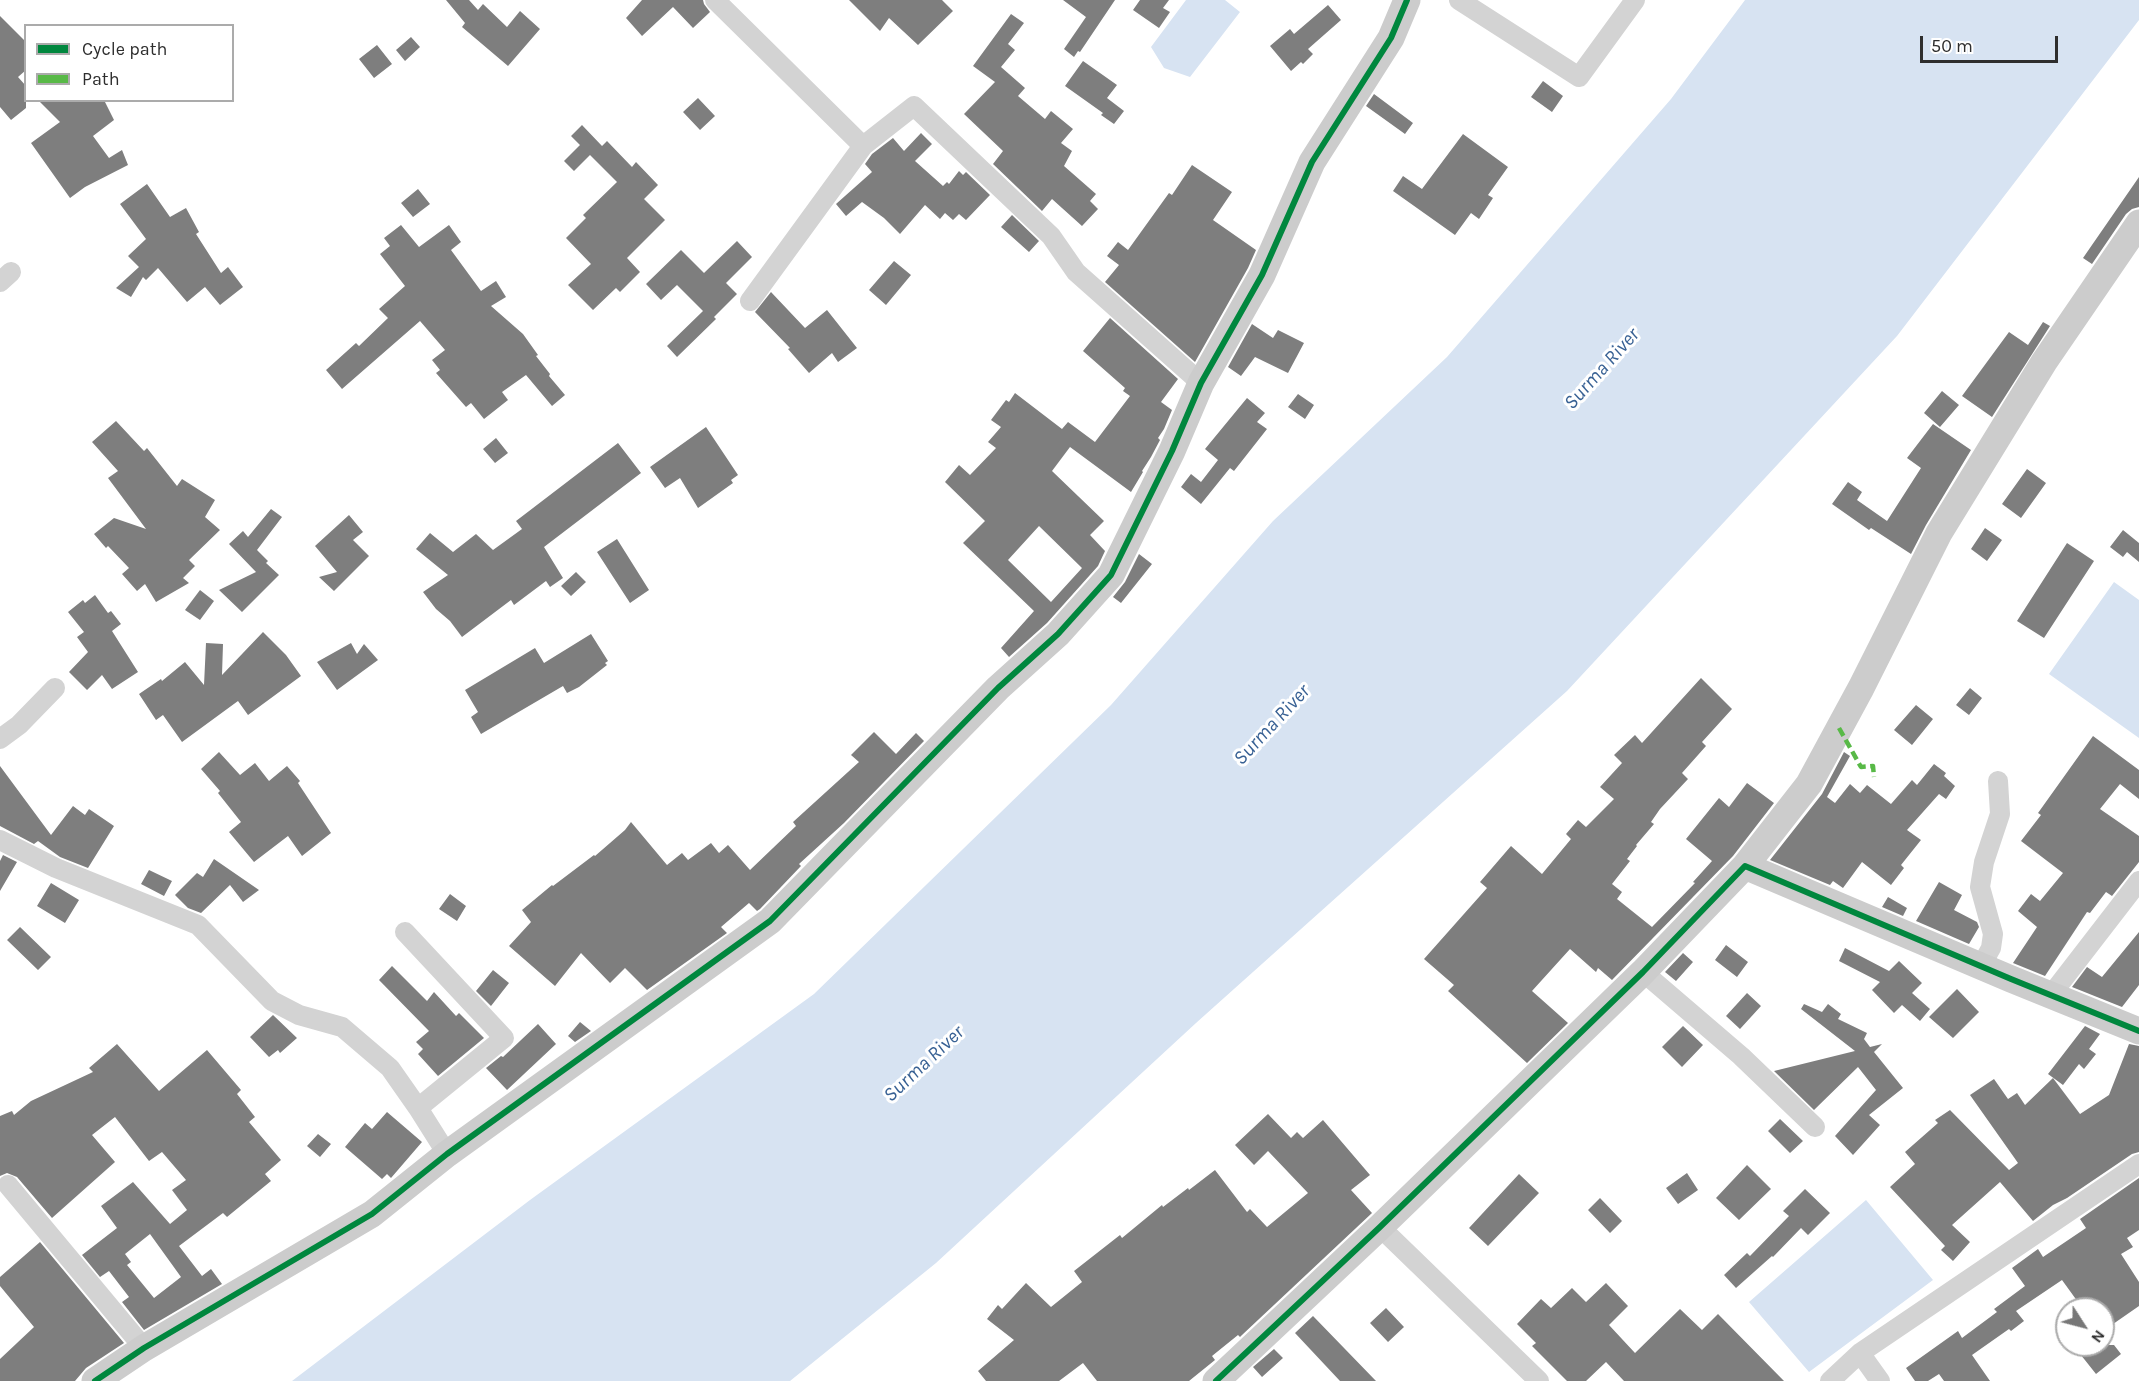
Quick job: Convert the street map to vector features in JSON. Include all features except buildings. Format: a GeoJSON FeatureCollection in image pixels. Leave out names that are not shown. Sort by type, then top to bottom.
{"type":"FeatureCollection","features":[{"type":"Feature","properties":{"kind":"street"},"geometry":{"type":"LineString","coordinates":[[715,0],[863,146]]}},
{"type":"Feature","properties":{"kind":"street"},"geometry":{"type":"LineString","coordinates":[[1459,0],[1579,77],[1635,0]]}},
{"type":"Feature","properties":{"kind":"street"},"geometry":{"type":"LineString","coordinates":[[95,1381],[144,1348],[372,1214],[447,1154],[770,921],[998,688],[1058,634],[1111,575],[1172,450],[1201,383],[1262,275],[1312,162],[1391,38],[1405,1]]}},
{"type":"Feature","properties":{"kind":"street"},"geometry":{"type":"LineString","coordinates":[[750,301],[863,146],[914,106],[1051,236],[1076,272],[1201,383]]}},
{"type":"Feature","properties":{"kind":"street"},"geometry":{"type":"LineString","coordinates":[[1216,1381],[1380,1227],[1643,972],[1745,866],[1809,784],[1861,688],[1939,533],[2044,362],[2139,223]]}},
{"type":"Feature","properties":{"kind":"street"},"geometry":{"type":"LineString","coordinates":[[0,739],[19,725],[55,688]]}},
{"type":"Feature","properties":{"kind":"street"},"geometry":{"type":"LineString","coordinates":[[1981,966],[1991,948],[1993,934],[1980,888],[1984,862],[2000,814],[1998,782]]}},
{"type":"Feature","properties":{"kind":"street"},"geometry":{"type":"LineString","coordinates":[[0,840],[56,868],[198,925],[272,1001],[299,1016],[342,1027],[390,1068],[447,1154]]}},
{"type":"Feature","properties":{"kind":"street"},"geometry":{"type":"LineString","coordinates":[[1745,866],[2139,1031]]}},
{"type":"Feature","properties":{"kind":"street"},"geometry":{"type":"LineString","coordinates":[[2051,994],[2139,881]]}},
{"type":"Feature","properties":{"kind":"street"},"geometry":{"type":"LineString","coordinates":[[405,932],[504,1038],[418,1108]]}},
{"type":"Feature","properties":{"kind":"street"},"geometry":{"type":"LineString","coordinates":[[1643,972],[1741,1056],[1815,1126]]}},
{"type":"Feature","properties":{"kind":"street"},"geometry":{"type":"LineString","coordinates":[[1830,1381],[1860,1353],[2139,1164]]}},
{"type":"Feature","properties":{"kind":"street"},"geometry":{"type":"LineString","coordinates":[[8,1185],[144,1348]]}},
{"type":"Feature","properties":{"kind":"street"},"geometry":{"type":"LineString","coordinates":[[1380,1227],[1539,1381]]}},
{"type":"Feature","properties":{"kind":"street"},"geometry":{"type":"LineString","coordinates":[[1860,1353],[1880,1381]]}},
{"type":"Feature","properties":{"kind":"water"},"geometry":{"type":"Polygon","coordinates":[[[1186,0],[1225,0],[1240,12],[1190,77],[1164,68],[1151,47],[1186,0]]]}},
{"type":"Feature","properties":{"kind":"water","name":"Surma River"},"geometry":{"type":"Polygon","coordinates":[[[1745,0],[2139,0],[2139,20],[1897,336],[1567,691],[1196,1023],[936,1263],[790,1381],[292,1381],[530,1200],[814,994],[1111,705],[1273,521],[1447,357],[1671,99],[1745,0]]]}},
{"type":"Feature","properties":{"kind":"water"},"geometry":{"type":"Polygon","coordinates":[[[2114,582],[2139,600],[2139,738],[2049,674],[2114,582]]]}},
{"type":"Feature","properties":{"kind":"water"},"geometry":{"type":"Polygon","coordinates":[[[1866,1200],[1933,1280],[1809,1372],[1749,1302],[1866,1200]]]}},
{"type":"Feature","properties":{"kind":"marked path"},"geometry":{"type":"LineString","coordinates":[[1839,728],[1861,767],[1873,766],[1874,777]]}},
{"type":"Feature","properties":{"kind":"cycle path"},"geometry":{"type":"LineString","coordinates":[[95,1381],[144,1348],[372,1214],[447,1154],[770,921],[998,688],[1058,634],[1111,575],[1172,451],[1201,383],[1262,275],[1312,162],[1391,38],[1407,0]]}},
{"type":"Feature","properties":{"kind":"cycle path"},"geometry":{"type":"LineString","coordinates":[[1216,1381],[1380,1227],[1643,972],[1745,866],[2139,1031]]}}]}
